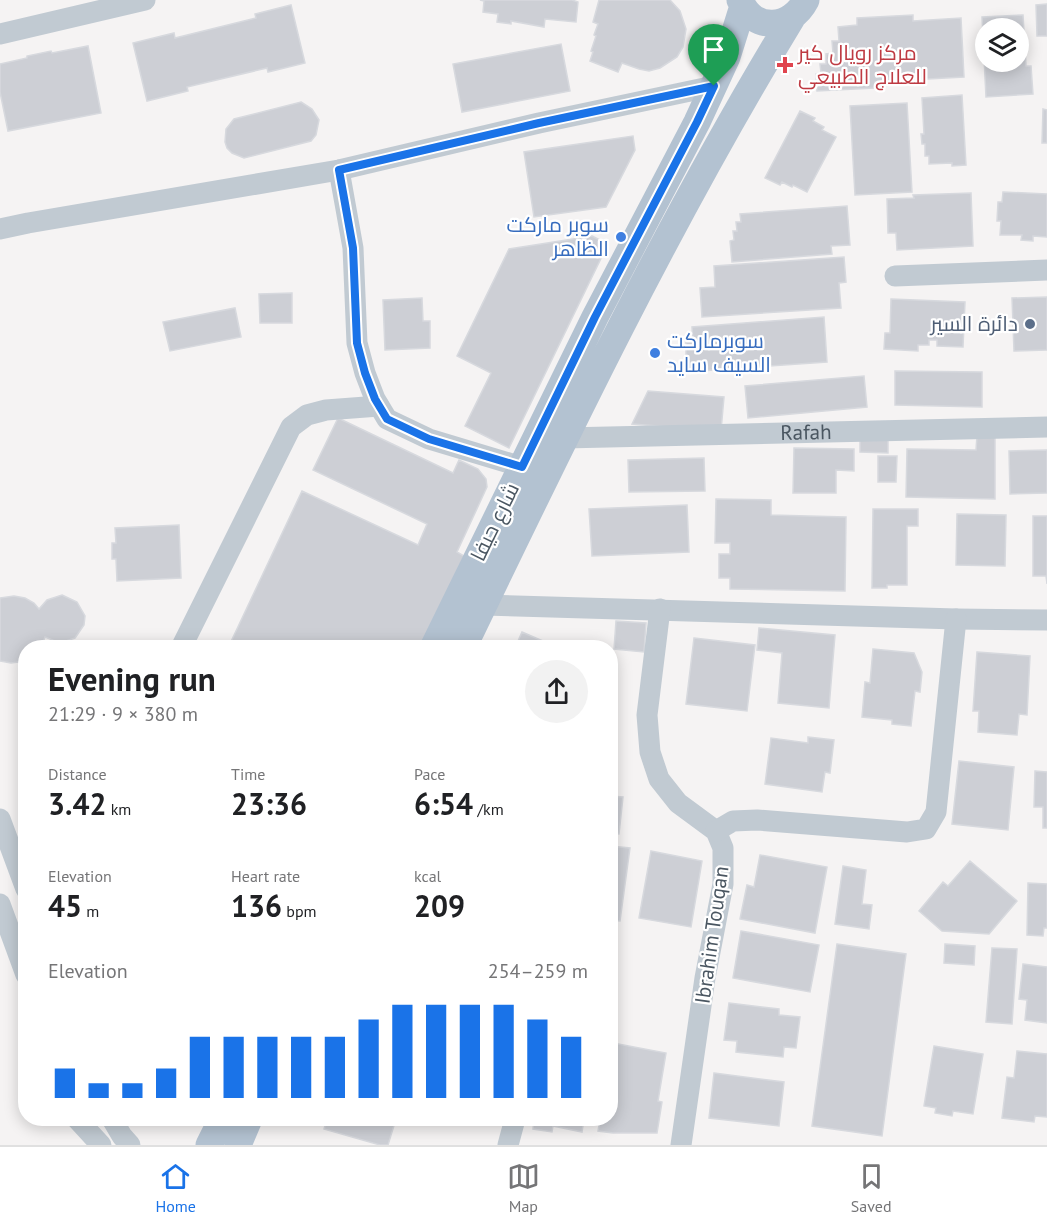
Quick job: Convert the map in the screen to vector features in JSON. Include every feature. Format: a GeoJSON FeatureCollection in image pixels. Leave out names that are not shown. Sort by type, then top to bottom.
{"type":"FeatureCollection","features":[{"type":"Feature","properties":{"kind":"main road"},"geometry":{"type":"LineString","coordinates":[[742,3],[759,21],[770,23],[781,22],[799,9]]}},
{"type":"Feature","properties":{"kind":"main road","name":"شارع حيفا"},"geometry":{"type":"LineString","coordinates":[[438,640],[595,317],[697,122],[727,57],[742,3]]}},
{"type":"Feature","properties":{"kind":"main road"},"geometry":{"type":"LineString","coordinates":[[467,640],[589,387],[747,92],[799,9]]}},
{"type":"Feature","properties":{"kind":"main road"},"geometry":{"type":"LineString","coordinates":[[209,1145],[218,1126]]}},
{"type":"Feature","properties":{"kind":"main road"},"geometry":{"type":"LineString","coordinates":[[238,1145],[246,1126]]}},
{"type":"Feature","properties":{"kind":"street"},"geometry":{"type":"LineString","coordinates":[[0,34],[145,0]]}},
{"type":"Feature","properties":{"kind":"street"},"geometry":{"type":"LineString","coordinates":[[0,229],[339,170],[539,123],[714,86]]}},
{"type":"Feature","properties":{"kind":"street"},"geometry":{"type":"LineString","coordinates":[[339,170],[353,248],[357,343],[375,399],[387,419],[429,439],[522,467]]}},
{"type":"Feature","properties":{"kind":"street"},"geometry":{"type":"LineString","coordinates":[[895,276],[1047,270]]}},
{"type":"Feature","properties":{"kind":"street"},"geometry":{"type":"LineString","coordinates":[[185,640],[291,427],[307,415],[326,410],[379,406]]}},
{"type":"Feature","properties":{"kind":"street","name":"Rafah"},"geometry":{"type":"LineString","coordinates":[[564,438],[1047,427]]}},
{"type":"Feature","properties":{"kind":"street"},"geometry":{"type":"LineString","coordinates":[[484,605],[1047,620]]}},
{"type":"Feature","properties":{"kind":"street"},"geometry":{"type":"LineString","coordinates":[[660,609],[647,716],[650,752],[659,779],[678,803],[716,831],[733,821],[757,820],[907,832],[926,829],[936,812],[956,619]]}},
{"type":"Feature","properties":{"kind":"street"},"geometry":{"type":"LineString","coordinates":[[0,819],[18,867]]}},
{"type":"Feature","properties":{"kind":"street","name":"Ibrahim Touqan"},"geometry":{"type":"LineString","coordinates":[[681,1145],[705,978],[723,884],[723,848],[716,831]]}},
{"type":"Feature","properties":{"kind":"street"},"geometry":{"type":"LineString","coordinates":[[0,904],[18,953]]}},
{"type":"Feature","properties":{"kind":"street"},"geometry":{"type":"LineString","coordinates":[[83,1126],[101,1145]]}},
{"type":"Feature","properties":{"kind":"street"},"geometry":{"type":"LineString","coordinates":[[116,1126],[130,1145]]}},
{"type":"Feature","properties":{"kind":"street"},"geometry":{"type":"LineString","coordinates":[[508,1145],[513,1126]]}},
{"type":"Feature","properties":{"kind":"building"},"geometry":{"type":"Polygon","coordinates":[[[480,0],[572,0],[578,2],[576,22],[545,19],[544,27],[511,21],[511,24],[497,22],[498,14],[483,12],[484,1],[480,0]]]}},
{"type":"Feature","properties":{"kind":"building"},"geometry":{"type":"Polygon","coordinates":[[[599,0],[670,0],[680,11],[686,29],[683,47],[677,57],[660,68],[649,71],[622,63],[618,72],[590,61],[598,24],[593,22],[599,0]]]}},
{"type":"Feature","properties":{"kind":"building"},"geometry":{"type":"Polygon","coordinates":[[[1047,4],[1047,36],[1037,36],[1036,5],[1047,4]]]}},
{"type":"Feature","properties":{"kind":"building"},"geometry":{"type":"Polygon","coordinates":[[[291,5],[305,63],[268,72],[267,68],[187,87],[188,91],[147,101],[133,43],[174,33],[175,38],[256,18],[255,14],[291,5]]]}},
{"type":"Feature","properties":{"kind":"building"},"geometry":{"type":"Polygon","coordinates":[[[913,15],[913,21],[961,18],[964,77],[910,80],[910,76],[896,77],[896,81],[875,82],[875,88],[817,91],[816,74],[821,73],[820,64],[826,64],[826,54],[833,53],[832,41],[839,41],[838,27],[857,25],[857,18],[913,15]]]}},
{"type":"Feature","properties":{"kind":"building"},"geometry":{"type":"Polygon","coordinates":[[[1023,15],[1023,18],[982,18],[1023,15]]]}},
{"type":"Feature","properties":{"kind":"building"},"geometry":{"type":"Polygon","coordinates":[[[561,44],[570,91],[462,112],[453,64],[561,44]]]}},
{"type":"Feature","properties":{"kind":"building"},"geometry":{"type":"Polygon","coordinates":[[[88,46],[101,113],[8,131],[0,92],[0,64],[51,51],[52,53],[88,46]]]}},
{"type":"Feature","properties":{"kind":"building"},"geometry":{"type":"Polygon","coordinates":[[[1029,66],[1031,66],[1033,94],[986,97],[985,72],[1029,72],[1029,66]]]}},
{"type":"Feature","properties":{"kind":"building"},"geometry":{"type":"Polygon","coordinates":[[[962,95],[966,165],[929,164],[929,156],[925,156],[925,144],[922,144],[921,134],[924,134],[922,98],[962,95]]]}},
{"type":"Feature","properties":{"kind":"building"},"geometry":{"type":"Polygon","coordinates":[[[301,102],[312,109],[319,120],[316,135],[311,141],[244,158],[227,148],[226,129],[234,119],[301,102]]]}},
{"type":"Feature","properties":{"kind":"building"},"geometry":{"type":"Polygon","coordinates":[[[907,103],[912,192],[855,195],[850,106],[907,103]]]}},
{"type":"Feature","properties":{"kind":"building"},"geometry":{"type":"Polygon","coordinates":[[[1043,109],[1047,110],[1047,143],[1042,143],[1043,109]]]}},
{"type":"Feature","properties":{"kind":"building"},"geometry":{"type":"Polygon","coordinates":[[[800,111],[815,118],[813,121],[824,127],[822,130],[836,137],[807,192],[793,185],[792,187],[782,182],[780,185],[765,178],[800,111]]]}},
{"type":"Feature","properties":{"kind":"building"},"geometry":{"type":"Polygon","coordinates":[[[633,136],[635,150],[606,207],[534,217],[524,152],[633,136]]]}},
{"type":"Feature","properties":{"kind":"building"},"geometry":{"type":"Polygon","coordinates":[[[1003,192],[1047,194],[1047,237],[1033,236],[1033,241],[1021,240],[1022,235],[1000,235],[1001,221],[997,221],[998,202],[1002,202],[1003,192]]]}},
{"type":"Feature","properties":{"kind":"building"},"geometry":{"type":"Polygon","coordinates":[[[971,193],[973,246],[897,250],[896,233],[888,233],[887,199],[914,198],[913,195],[971,193]]]}},
{"type":"Feature","properties":{"kind":"building"},"geometry":{"type":"Polygon","coordinates":[[[847,206],[850,245],[831,246],[832,254],[732,262],[730,241],[734,240],[733,231],[737,231],[736,222],[741,222],[740,214],[847,206]]]}},
{"type":"Feature","properties":{"kind":"building"},"geometry":{"type":"Polygon","coordinates":[[[592,236],[608,244],[509,448],[465,426],[491,373],[457,356],[509,249],[592,236]]]}},
{"type":"Feature","properties":{"kind":"building"},"geometry":{"type":"Polygon","coordinates":[[[844,257],[846,282],[839,283],[841,308],[702,317],[700,288],[715,287],[714,266],[844,257]]]}},
{"type":"Feature","properties":{"kind":"building"},"geometry":{"type":"Polygon","coordinates":[[[292,293],[292,323],[260,323],[259,294],[292,293]]]}},
{"type":"Feature","properties":{"kind":"building","name":"دائرة السير"},"geometry":{"type":"Polygon","coordinates":[[[1047,297],[1047,350],[1014,351],[1012,298],[1047,297]]]}},
{"type":"Feature","properties":{"kind":"building"},"geometry":{"type":"Polygon","coordinates":[[[422,298],[423,321],[430,321],[430,348],[385,350],[383,300],[422,298]]]}},
{"type":"Feature","properties":{"kind":"building"},"geometry":{"type":"Polygon","coordinates":[[[891,299],[965,302],[963,347],[937,346],[937,340],[929,340],[929,345],[918,345],[918,351],[884,349],[885,333],[890,333],[891,299]]]}},
{"type":"Feature","properties":{"kind":"building"},"geometry":{"type":"Polygon","coordinates":[[[235,308],[241,337],[170,351],[163,322],[235,308]]]}},
{"type":"Feature","properties":{"kind":"building"},"geometry":{"type":"Polygon","coordinates":[[[824,317],[827,362],[686,372],[686,342],[693,342],[692,327],[824,317]]]}},
{"type":"Feature","properties":{"kind":"building"},"geometry":{"type":"Polygon","coordinates":[[[895,371],[982,372],[982,407],[895,405],[895,371]]]}},
{"type":"Feature","properties":{"kind":"building"},"geometry":{"type":"Polygon","coordinates":[[[864,376],[867,407],[748,418],[745,386],[864,376]]]}},
{"type":"Feature","properties":{"kind":"building"},"geometry":{"type":"Polygon","coordinates":[[[648,391],[724,397],[721,431],[632,424],[648,391]]]}},
{"type":"Feature","properties":{"kind":"building"},"geometry":{"type":"Polygon","coordinates":[[[338,418],[453,473],[459,460],[478,469],[486,479],[487,487],[457,552],[464,556],[425,640],[232,640],[302,491],[418,545],[427,524],[313,470],[338,418]]]}},
{"type":"Feature","properties":{"kind":"building"},"geometry":{"type":"Polygon","coordinates":[[[860,435],[888,435],[888,453],[860,452],[860,435]]]}},
{"type":"Feature","properties":{"kind":"building"},"geometry":{"type":"Polygon","coordinates":[[[977,436],[995,437],[995,499],[906,497],[907,449],[976,450],[977,436]]]}},
{"type":"Feature","properties":{"kind":"building"},"geometry":{"type":"Polygon","coordinates":[[[794,448],[854,449],[854,471],[836,470],[836,493],[793,493],[794,448]]]}},
{"type":"Feature","properties":{"kind":"building"},"geometry":{"type":"Polygon","coordinates":[[[1047,450],[1047,493],[1010,494],[1009,451],[1047,450]]]}},
{"type":"Feature","properties":{"kind":"building"},"geometry":{"type":"Polygon","coordinates":[[[878,456],[897,456],[896,482],[878,482],[878,456]]]}},
{"type":"Feature","properties":{"kind":"building"},"geometry":{"type":"Polygon","coordinates":[[[704,458],[705,491],[629,492],[628,460],[704,458]]]}},
{"type":"Feature","properties":{"kind":"building"},"geometry":{"type":"Polygon","coordinates":[[[716,499],[771,500],[771,515],[846,517],[845,591],[730,589],[730,578],[719,578],[719,554],[730,554],[730,543],[715,543],[716,499]]]}},
{"type":"Feature","properties":{"kind":"building"},"geometry":{"type":"Polygon","coordinates":[[[687,505],[689,552],[592,556],[589,509],[687,505]]]}},
{"type":"Feature","properties":{"kind":"building"},"geometry":{"type":"Polygon","coordinates":[[[873,509],[918,509],[918,526],[907,526],[907,585],[872,588],[873,509]]]}},
{"type":"Feature","properties":{"kind":"building"},"geometry":{"type":"Polygon","coordinates":[[[957,514],[1006,515],[1005,566],[956,565],[957,514]]]}},
{"type":"Feature","properties":{"kind":"building"},"geometry":{"type":"Polygon","coordinates":[[[1033,516],[1047,516],[1047,584],[1046,576],[1033,576],[1033,516]]]}},
{"type":"Feature","properties":{"kind":"building"},"geometry":{"type":"Polygon","coordinates":[[[179,525],[181,578],[117,581],[116,559],[112,559],[112,543],[116,543],[115,528],[179,525]]]}},
{"type":"Feature","properties":{"kind":"building"},"geometry":{"type":"Polygon","coordinates":[[[62,595],[77,602],[85,616],[84,625],[75,638],[52,640],[45,637],[44,640],[18,640],[18,662],[0,661],[0,598],[14,596],[25,598],[39,609],[47,600],[62,595]]]}},
{"type":"Feature","properties":{"kind":"building"},"geometry":{"type":"Polygon","coordinates":[[[616,621],[646,623],[644,652],[618,649],[618,640],[615,640],[616,621]]]}},
{"type":"Feature","properties":{"kind":"building"},"geometry":{"type":"Polygon","coordinates":[[[759,628],[835,635],[829,708],[778,703],[782,653],[757,650],[759,628]]]}},
{"type":"Feature","properties":{"kind":"building"},"geometry":{"type":"Polygon","coordinates":[[[522,632],[540,640],[518,640],[522,632]]]}},
{"type":"Feature","properties":{"kind":"building"},"geometry":{"type":"Polygon","coordinates":[[[694,638],[755,645],[747,711],[686,704],[694,638]]]}},
{"type":"Feature","properties":{"kind":"building"},"geometry":{"type":"Polygon","coordinates":[[[873,649],[914,653],[922,672],[920,692],[915,691],[911,726],[892,724],[892,720],[862,717],[865,682],[870,683],[873,649]]]}},
{"type":"Feature","properties":{"kind":"building"},"geometry":{"type":"Polygon","coordinates":[[[977,652],[1030,656],[1027,715],[1019,714],[1017,735],[978,732],[979,711],[973,711],[977,652]]]}},
{"type":"Feature","properties":{"kind":"building"},"geometry":{"type":"Polygon","coordinates":[[[808,737],[834,740],[830,773],[825,772],[822,792],[765,784],[771,738],[808,743],[808,737]]]}},
{"type":"Feature","properties":{"kind":"building"},"geometry":{"type":"Polygon","coordinates":[[[959,761],[1014,767],[1008,830],[952,824],[959,761]]]}},
{"type":"Feature","properties":{"kind":"building"},"geometry":{"type":"Polygon","coordinates":[[[1035,771],[1047,772],[1047,828],[1043,828],[1043,807],[1034,807],[1035,771]]]}},
{"type":"Feature","properties":{"kind":"building"},"geometry":{"type":"Polygon","coordinates":[[[618,797],[623,797],[618,834],[618,797]]]}},
{"type":"Feature","properties":{"kind":"building"},"geometry":{"type":"Polygon","coordinates":[[[618,847],[630,848],[620,921],[618,921],[618,847]]]}},
{"type":"Feature","properties":{"kind":"building"},"geometry":{"type":"Polygon","coordinates":[[[651,851],[702,861],[691,927],[639,918],[651,851]]]}},
{"type":"Feature","properties":{"kind":"building"},"geometry":{"type":"Polygon","coordinates":[[[760,855],[827,867],[815,933],[740,919],[747,885],[754,887],[760,855]]]}},
{"type":"Feature","properties":{"kind":"building"},"geometry":{"type":"Polygon","coordinates":[[[970,861],[1017,901],[989,934],[942,931],[919,911],[943,882],[948,886],[970,861]]]}},
{"type":"Feature","properties":{"kind":"building"},"geometry":{"type":"Polygon","coordinates":[[[843,866],[866,870],[862,904],[872,905],[869,929],[835,924],[843,866]]]}},
{"type":"Feature","properties":{"kind":"building"},"geometry":{"type":"Polygon","coordinates":[[[1028,883],[1047,884],[1047,928],[1044,928],[1043,936],[1027,935],[1028,883]]]}},
{"type":"Feature","properties":{"kind":"building"},"geometry":{"type":"Polygon","coordinates":[[[741,931],[819,945],[810,992],[733,978],[741,931]]]}},
{"type":"Feature","properties":{"kind":"building"},"geometry":{"type":"Polygon","coordinates":[[[837,944],[906,954],[882,1136],[812,1126],[837,944]]]}},
{"type":"Feature","properties":{"kind":"building"},"geometry":{"type":"Polygon","coordinates":[[[945,944],[975,946],[974,965],[944,963],[945,944]]]}},
{"type":"Feature","properties":{"kind":"building"},"geometry":{"type":"Polygon","coordinates":[[[992,948],[1017,949],[1012,1024],[986,1022],[992,948]]]}},
{"type":"Feature","properties":{"kind":"building"},"geometry":{"type":"Polygon","coordinates":[[[1023,964],[1047,967],[1047,1023],[1025,1020],[1027,1000],[1019,999],[1023,964]]]}},
{"type":"Feature","properties":{"kind":"building"},"geometry":{"type":"Polygon","coordinates":[[[729,1003],[779,1009],[779,1015],[800,1017],[796,1048],[784,1047],[783,1057],[736,1052],[737,1041],[724,1040],[729,1003]]]}},
{"type":"Feature","properties":{"kind":"building"},"geometry":{"type":"Polygon","coordinates":[[[618,1044],[666,1053],[658,1101],[662,1102],[657,1133],[598,1131],[599,1126],[618,1126],[618,1044]]]}},
{"type":"Feature","properties":{"kind":"building"},"geometry":{"type":"Polygon","coordinates":[[[934,1046],[983,1054],[973,1114],[953,1111],[952,1116],[935,1113],[936,1108],[924,1106],[934,1046]]]}},
{"type":"Feature","properties":{"kind":"building"},"geometry":{"type":"Polygon","coordinates":[[[1017,1051],[1047,1054],[1047,1117],[1035,1116],[1034,1122],[1002,1118],[1007,1077],[1014,1078],[1017,1051]]]}},
{"type":"Feature","properties":{"kind":"building"},"geometry":{"type":"Polygon","coordinates":[[[714,1073],[784,1082],[779,1126],[709,1118],[714,1073]]]}},
{"type":"Feature","properties":{"kind":"building"},"geometry":{"type":"Polygon","coordinates":[[[325,1126],[394,1126],[388,1145],[380,1145],[324,1129],[325,1126]]]}},
{"type":"Feature","properties":{"kind":"building"},"geometry":{"type":"Polygon","coordinates":[[[533,1126],[553,1126],[552,1132],[533,1129],[533,1126]]]}},
{"type":"Feature","properties":{"kind":"building"},"geometry":{"type":"Polygon","coordinates":[[[553,1126],[583,1126],[582,1132],[553,1126]]]}},
{"type":"Feature","properties":{"kind":"place","name":"مركز رويال كير للعلاج الطبيعي"},"geometry":{"type":"Point","coordinates":[785,65]}},
{"type":"Feature","properties":{"kind":"place","name":"سوبر ماركت الظاهر"},"geometry":{"type":"Point","coordinates":[621,237]}},
{"type":"Feature","properties":{"kind":"place","name":"دائرة السير"},"geometry":{"type":"Point","coordinates":[1030,324]}},
{"type":"Feature","properties":{"kind":"place","name":"سوبرماركت السيف سايد"},"geometry":{"type":"Point","coordinates":[655,353]}},
{"type":"Feature","properties":{"kind":"route"},"geometry":{"type":"LineString","coordinates":[[714,86],[595,317],[522,467],[429,439],[387,419],[375,399],[357,343],[353,248],[339,170],[539,123],[714,86]]}}]}
